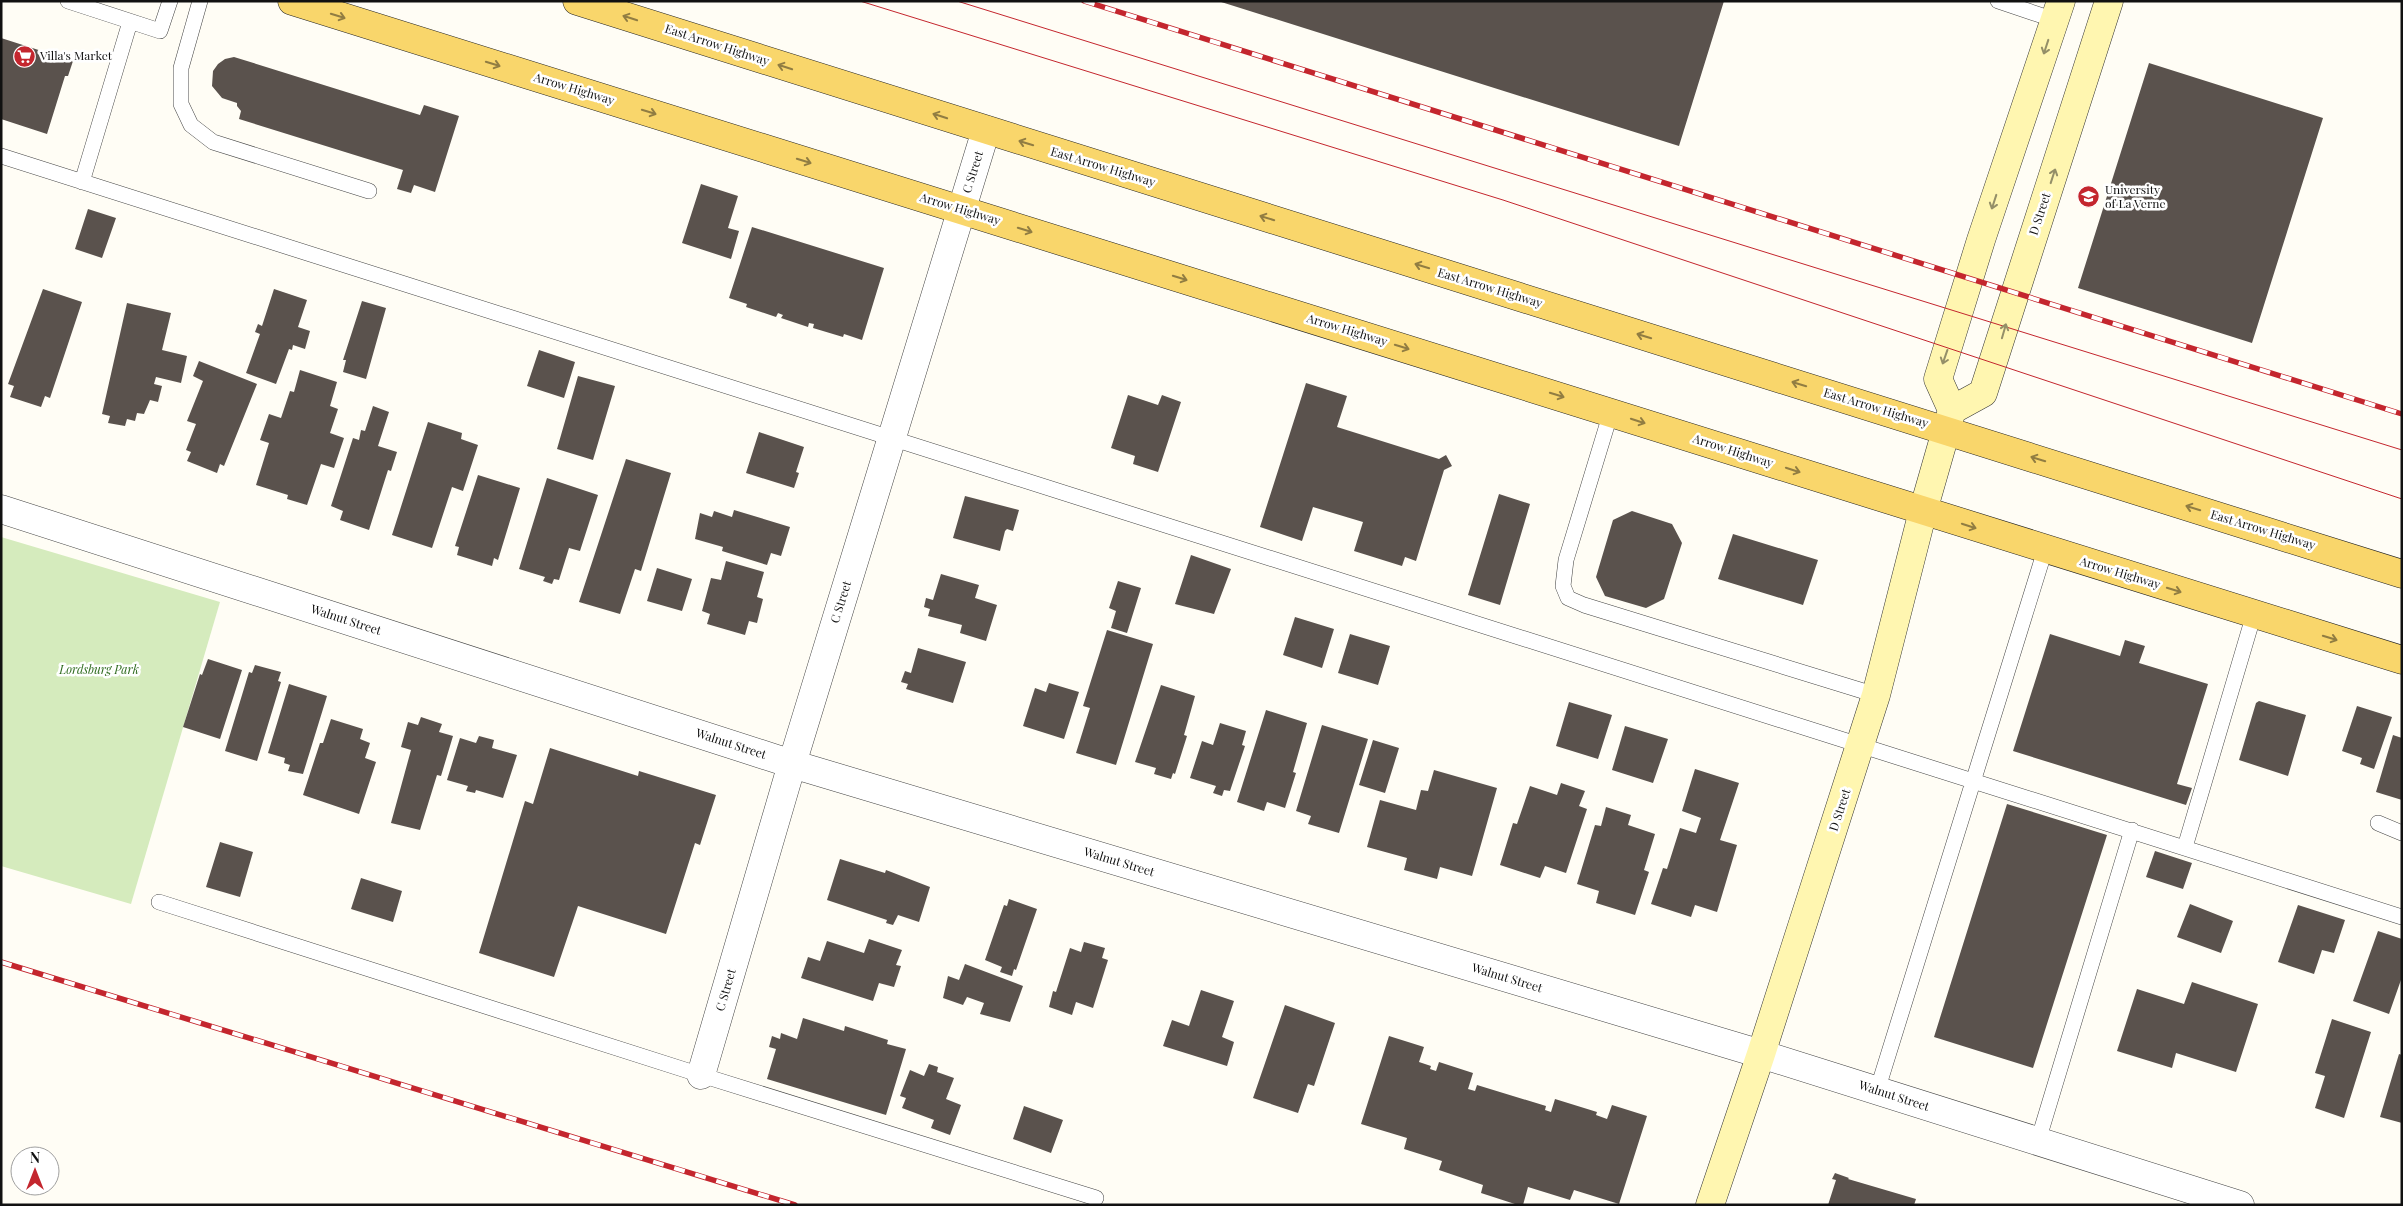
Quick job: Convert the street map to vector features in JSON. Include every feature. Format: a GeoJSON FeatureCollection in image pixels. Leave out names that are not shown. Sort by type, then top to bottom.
{"type":"FeatureCollection","features":[{"type":"Feature","properties":{"kind":"main road","name":"Arrow Highway"},"geometry":{"type":"LineString","coordinates":[[292,1],[2402,660]]}},
{"type":"Feature","properties":{"kind":"main road","name":"East Arrow Highway"},"geometry":{"type":"LineString","coordinates":[[578,1],[986,130],[1949,420],[2402,574]]}},
{"type":"Feature","properties":{"kind":"street","name":"D Street"},"geometry":{"type":"LineString","coordinates":[[1710,1205],[1761,1054],[1876,695],[1923,511],[1949,420],[1983,393],[1989,379],[2109,1]]}},
{"type":"Feature","properties":{"kind":"street"},"geometry":{"type":"LineString","coordinates":[[1949,420],[1938,379],[1981,240],[2058,11]]}},
{"type":"Feature","properties":{"kind":"street","name":"C Street"},"geometry":{"type":"LineString","coordinates":[[702,1075],[792,764],[986,130]]}},
{"type":"Feature","properties":{"kind":"street","name":"Walnut Street"},"geometry":{"type":"LineString","coordinates":[[1,509],[792,764],[1761,1054],[2240,1205]]}},
{"type":"Feature","properties":{"kind":"lane"},"geometry":{"type":"LineString","coordinates":[[68,1],[160,31],[170,1]]}},
{"type":"Feature","properties":{"kind":"lane"},"geometry":{"type":"LineString","coordinates":[[200,1],[181,68],[181,104],[191,125],[213,142],[369,191]]}},
{"type":"Feature","properties":{"kind":"lane"},"geometry":{"type":"LineString","coordinates":[[1998,1],[2058,11]]}},
{"type":"Feature","properties":{"kind":"lane"},"geometry":{"type":"LineString","coordinates":[[82,182],[130,22]]}},
{"type":"Feature","properties":{"kind":"lane"},"geometry":{"type":"LineString","coordinates":[[1,156],[891,439],[1972,779],[2402,917]]}},
{"type":"Feature","properties":{"kind":"lane"},"geometry":{"type":"LineString","coordinates":[[1611,412],[1566,560],[1563,586],[1568,598],[1584,606],[1876,695]]}},
{"type":"Feature","properties":{"kind":"lane"},"geometry":{"type":"LineString","coordinates":[[1877,1091],[1972,779],[2045,550]]}},
{"type":"Feature","properties":{"kind":"lane"},"geometry":{"type":"LineString","coordinates":[[2185,847],[2254,614]]}},
{"type":"Feature","properties":{"kind":"lane"},"geometry":{"type":"LineString","coordinates":[[2378,823],[2402,833]]}},
{"type":"Feature","properties":{"kind":"lane"},"geometry":{"type":"LineString","coordinates":[[2038,1141],[2132,830]]}},
{"type":"Feature","properties":{"kind":"lane"},"geometry":{"type":"LineString","coordinates":[[159,902],[1096,1198]]}},
{"type":"Feature","properties":{"kind":"green space","name":"Lordsburg Park"},"geometry":{"type":"Polygon","coordinates":[[[1,537],[220,602],[131,904],[1,866],[1,537]]]}},
{"type":"Feature","properties":{"kind":"building"},"geometry":{"type":"Polygon","coordinates":[[[1218,1],[1724,1],[1679,146],[1218,1]]]}},
{"type":"Feature","properties":{"kind":"building"},"geometry":{"type":"Polygon","coordinates":[[[1,38],[73,61],[68,76],[65,76],[47,134],[1,119],[1,38]]]}},
{"type":"Feature","properties":{"kind":"building"},"geometry":{"type":"Polygon","coordinates":[[[234,57],[420,115],[424,105],[459,116],[435,192],[414,185],[411,193],[397,189],[403,170],[239,119],[241,111],[237,103],[222,98],[212,86],[213,71],[218,64],[225,59],[234,57]]]}},
{"type":"Feature","properties":{"kind":"building"},"geometry":{"type":"Polygon","coordinates":[[[2149,63],[2323,118],[2252,343],[2078,288],[2149,63]]]}},
{"type":"Feature","properties":{"kind":"building"},"geometry":{"type":"Polygon","coordinates":[[[701,184],[738,196],[728,228],[739,231],[731,259],[682,243],[701,184]]]}},
{"type":"Feature","properties":{"kind":"building"},"geometry":{"type":"Polygon","coordinates":[[[88,209],[116,218],[102,258],[75,249],[88,209]]]}},
{"type":"Feature","properties":{"kind":"building"},"geometry":{"type":"Polygon","coordinates":[[[752,227],[884,268],[862,340],[844,334],[843,337],[813,328],[814,324],[809,323],[808,327],[781,318],[783,315],[778,313],[776,317],[746,307],[747,304],[729,298],[752,227]]]}},
{"type":"Feature","properties":{"kind":"building"},"geometry":{"type":"Polygon","coordinates":[[[43,289],[82,302],[50,398],[45,396],[41,407],[10,397],[14,386],[8,384],[43,289]]]}},
{"type":"Feature","properties":{"kind":"building"},"geometry":{"type":"Polygon","coordinates":[[[274,289],[307,300],[298,327],[310,331],[305,349],[293,345],[292,350],[289,349],[276,384],[246,373],[260,334],[255,332],[258,324],[262,326],[274,289]]]}},
{"type":"Feature","properties":{"kind":"building"},"geometry":{"type":"Polygon","coordinates":[[[362,301],[386,308],[366,379],[343,372],[346,360],[343,360],[362,301]]]}},
{"type":"Feature","properties":{"kind":"building"},"geometry":{"type":"Polygon","coordinates":[[[127,303],[171,313],[162,350],[187,356],[181,383],[156,377],[154,384],[162,386],[158,402],[150,400],[144,414],[137,413],[135,421],[127,419],[125,426],[108,423],[110,416],[102,414],[127,303]]]}},
{"type":"Feature","properties":{"kind":"building"},"geometry":{"type":"Polygon","coordinates":[[[539,350],[575,362],[564,398],[527,386],[539,350]]]}},
{"type":"Feature","properties":{"kind":"building"},"geometry":{"type":"Polygon","coordinates":[[[199,361],[257,384],[224,466],[220,464],[217,473],[187,461],[191,452],[186,450],[196,424],[187,421],[203,381],[193,376],[199,361]]]}},
{"type":"Feature","properties":{"kind":"building"},"geometry":{"type":"Polygon","coordinates":[[[300,370],[337,382],[330,406],[338,409],[330,433],[344,438],[334,468],[321,464],[307,505],[287,499],[288,495],[256,485],[269,443],[260,440],[269,414],[281,418],[290,391],[294,392],[300,370]]]}},
{"type":"Feature","properties":{"kind":"building"},"geometry":{"type":"Polygon","coordinates":[[[578,376],[615,386],[593,460],[557,449],[578,376]]]}},
{"type":"Feature","properties":{"kind":"building"},"geometry":{"type":"Polygon","coordinates":[[[1306,383],[1347,396],[1337,427],[1439,459],[1446,455],[1452,466],[1444,470],[1416,561],[1405,557],[1402,566],[1354,551],[1363,522],[1313,507],[1302,541],[1260,527],[1306,383]]]}},
{"type":"Feature","properties":{"kind":"building"},"geometry":{"type":"Polygon","coordinates":[[[1128,395],[1158,405],[1162,395],[1181,402],[1158,472],[1133,464],[1135,456],[1111,448],[1128,395]]]}},
{"type":"Feature","properties":{"kind":"building"},"geometry":{"type":"Polygon","coordinates":[[[373,406],[389,412],[378,446],[397,452],[391,471],[388,470],[369,530],[340,520],[343,511],[331,506],[353,438],[359,440],[361,430],[365,431],[373,406]]]}},
{"type":"Feature","properties":{"kind":"building"},"geometry":{"type":"Polygon","coordinates":[[[428,422],[462,433],[461,439],[478,445],[463,491],[452,487],[432,548],[392,535],[428,422]]]}},
{"type":"Feature","properties":{"kind":"building"},"geometry":{"type":"Polygon","coordinates":[[[759,432],[804,447],[796,472],[799,473],[794,488],[746,473],[759,432]]]}},
{"type":"Feature","properties":{"kind":"building"},"geometry":{"type":"Polygon","coordinates":[[[626,459],[671,473],[641,571],[635,569],[620,614],[579,602],[626,459]]]}},
{"type":"Feature","properties":{"kind":"building"},"geometry":{"type":"Polygon","coordinates":[[[478,475],[520,488],[498,560],[494,558],[492,566],[457,555],[459,547],[455,546],[478,475]]]}},
{"type":"Feature","properties":{"kind":"building"},"geometry":{"type":"Polygon","coordinates":[[[547,478],[598,495],[580,551],[569,548],[559,580],[554,579],[552,584],[543,581],[545,577],[519,569],[547,478]]]}},
{"type":"Feature","properties":{"kind":"building"},"geometry":{"type":"Polygon","coordinates":[[[1499,494],[1530,504],[1500,605],[1468,595],[1499,494]]]}},
{"type":"Feature","properties":{"kind":"building"},"geometry":{"type":"Polygon","coordinates":[[[965,496],[1019,510],[1013,531],[1007,529],[1005,531],[1000,551],[953,538],[965,496]]]}},
{"type":"Feature","properties":{"kind":"building"},"geometry":{"type":"Polygon","coordinates":[[[734,510],[790,527],[781,556],[771,553],[767,565],[722,551],[723,547],[695,539],[700,513],[712,517],[714,511],[732,517],[734,510]]]}},
{"type":"Feature","properties":{"kind":"building"},"geometry":{"type":"Polygon","coordinates":[[[1632,511],[1672,524],[1682,543],[1664,599],[1646,608],[1605,596],[1596,577],[1613,520],[1632,511]]]}},
{"type":"Feature","properties":{"kind":"building"},"geometry":{"type":"Polygon","coordinates":[[[1733,534],[1818,560],[1803,605],[1718,579],[1733,534]]]}},
{"type":"Feature","properties":{"kind":"building"},"geometry":{"type":"Polygon","coordinates":[[[1191,555],[1231,569],[1214,614],[1175,604],[1191,555]]]}},
{"type":"Feature","properties":{"kind":"building"},"geometry":{"type":"Polygon","coordinates":[[[726,561],[764,572],[757,597],[763,599],[757,623],[749,621],[745,635],[707,624],[710,614],[702,611],[711,578],[721,580],[726,561]]]}},
{"type":"Feature","properties":{"kind":"building"},"geometry":{"type":"Polygon","coordinates":[[[657,568],[692,579],[682,611],[647,601],[657,568]]]}},
{"type":"Feature","properties":{"kind":"building"},"geometry":{"type":"Polygon","coordinates":[[[941,574],[979,585],[975,598],[997,605],[986,641],[960,633],[962,625],[928,616],[930,609],[924,607],[926,598],[933,600],[941,574]]]}},
{"type":"Feature","properties":{"kind":"building"},"geometry":{"type":"Polygon","coordinates":[[[1118,581],[1141,588],[1127,633],[1111,628],[1116,611],[1109,608],[1118,581]]]}},
{"type":"Feature","properties":{"kind":"building"},"geometry":{"type":"Polygon","coordinates":[[[1295,617],[1334,629],[1322,668],[1283,655],[1295,617]]]}},
{"type":"Feature","properties":{"kind":"building"},"geometry":{"type":"Polygon","coordinates":[[[1107,630],[1153,644],[1116,765],[1076,753],[1090,708],[1083,706],[1107,630]]]}},
{"type":"Feature","properties":{"kind":"building"},"geometry":{"type":"Polygon","coordinates":[[[1350,634],[1390,646],[1378,685],[1338,673],[1350,634]]]}},
{"type":"Feature","properties":{"kind":"building"},"geometry":{"type":"Polygon","coordinates":[[[2050,634],[2120,656],[2125,640],[2145,646],[2139,663],[2208,684],[2177,784],[2192,788],[2186,805],[2013,751],[2050,634]]]}},
{"type":"Feature","properties":{"kind":"building"},"geometry":{"type":"Polygon","coordinates":[[[918,648],[966,662],[953,703],[906,689],[908,684],[901,682],[905,671],[911,673],[918,648]]]}},
{"type":"Feature","properties":{"kind":"building"},"geometry":{"type":"Polygon","coordinates":[[[208,659],[242,670],[220,739],[183,727],[200,674],[202,675],[208,659]]]}},
{"type":"Feature","properties":{"kind":"building"},"geometry":{"type":"Polygon","coordinates":[[[255,665],[281,672],[278,681],[281,682],[257,761],[225,751],[249,672],[252,673],[255,665]]]}},
{"type":"Feature","properties":{"kind":"building"},"geometry":{"type":"Polygon","coordinates":[[[1049,683],[1079,692],[1064,739],[1023,726],[1035,688],[1046,692],[1049,683]]]}},
{"type":"Feature","properties":{"kind":"building"},"geometry":{"type":"Polygon","coordinates":[[[289,684],[327,696],[303,774],[288,771],[290,765],[284,763],[285,758],[268,753],[289,684]]]}},
{"type":"Feature","properties":{"kind":"building"},"geometry":{"type":"Polygon","coordinates":[[[1161,685],[1195,696],[1184,735],[1187,736],[1175,774],[1173,773],[1171,779],[1154,774],[1156,768],[1135,762],[1161,685]]]}},
{"type":"Feature","properties":{"kind":"building"},"geometry":{"type":"Polygon","coordinates":[[[2259,701],[2306,715],[2288,776],[2239,760],[2256,703],[2259,701]]]}},
{"type":"Feature","properties":{"kind":"building"},"geometry":{"type":"Polygon","coordinates":[[[1569,702],[1612,715],[1598,759],[1556,746],[1569,702]]]}},
{"type":"Feature","properties":{"kind":"building"},"geometry":{"type":"Polygon","coordinates":[[[2357,706],[2392,717],[2374,769],[2360,764],[2362,758],[2342,751],[2357,706]]]}},
{"type":"Feature","properties":{"kind":"building"},"geometry":{"type":"Polygon","coordinates":[[[1266,710],[1307,723],[1293,772],[1296,773],[1285,808],[1267,802],[1264,811],[1237,802],[1266,710]]]}},
{"type":"Feature","properties":{"kind":"building"},"geometry":{"type":"Polygon","coordinates":[[[421,717],[442,724],[439,732],[453,736],[441,776],[437,775],[420,830],[391,823],[411,750],[401,747],[408,722],[418,725],[421,717]]]}},
{"type":"Feature","properties":{"kind":"building"},"geometry":{"type":"Polygon","coordinates":[[[331,719],[363,729],[360,739],[370,743],[365,758],[376,762],[359,814],[303,795],[320,743],[323,743],[331,719]]]}},
{"type":"Feature","properties":{"kind":"building"},"geometry":{"type":"Polygon","coordinates":[[[1220,723],[1246,731],[1242,745],[1245,746],[1230,791],[1224,790],[1222,796],[1213,793],[1216,786],[1190,778],[1202,741],[1213,745],[1220,723]]]}},
{"type":"Feature","properties":{"kind":"building"},"geometry":{"type":"Polygon","coordinates":[[[1322,725],[1368,739],[1339,833],[1308,824],[1311,816],[1296,811],[1322,725]]]}},
{"type":"Feature","properties":{"kind":"building"},"geometry":{"type":"Polygon","coordinates":[[[1625,726],[1668,739],[1653,783],[1612,770],[1625,726]]]}},
{"type":"Feature","properties":{"kind":"building"},"geometry":{"type":"Polygon","coordinates":[[[2393,735],[2402,738],[2402,800],[2376,792],[2393,735]]]}},
{"type":"Feature","properties":{"kind":"building"},"geometry":{"type":"Polygon","coordinates":[[[479,736],[494,740],[492,748],[517,755],[503,798],[476,790],[475,793],[466,791],[468,786],[447,780],[460,738],[476,743],[479,736]]]}},
{"type":"Feature","properties":{"kind":"building"},"geometry":{"type":"Polygon","coordinates":[[[1373,740],[1399,748],[1385,793],[1359,785],[1373,740]]]}},
{"type":"Feature","properties":{"kind":"building"},"geometry":{"type":"Polygon","coordinates":[[[550,748],[638,776],[639,771],[716,795],[700,845],[695,843],[666,934],[578,906],[554,977],[479,953],[525,801],[533,804],[550,748]]]}},
{"type":"Feature","properties":{"kind":"building"},"geometry":{"type":"Polygon","coordinates":[[[1695,769],[1739,783],[1720,840],[1737,845],[1717,912],[1695,905],[1691,917],[1651,904],[1663,868],[1667,869],[1680,828],[1696,833],[1701,818],[1682,811],[1695,769]]]}},
{"type":"Feature","properties":{"kind":"building"},"geometry":{"type":"Polygon","coordinates":[[[1434,770],[1497,788],[1472,876],[1440,867],[1437,879],[1404,870],[1407,858],[1367,847],[1380,800],[1416,810],[1421,790],[1428,791],[1434,770]]]}},
{"type":"Feature","properties":{"kind":"building"},"geometry":{"type":"Polygon","coordinates":[[[1561,783],[1585,791],[1579,806],[1587,809],[1566,873],[1545,866],[1540,878],[1500,865],[1513,823],[1517,824],[1530,786],[1557,795],[1561,783]]]}},
{"type":"Feature","properties":{"kind":"building"},"geometry":{"type":"Polygon","coordinates":[[[2007,804],[2107,835],[2033,1068],[1934,1037],[2007,804]]]}},
{"type":"Feature","properties":{"kind":"building"},"geometry":{"type":"Polygon","coordinates":[[[1606,807],[1631,815],[1628,825],[1655,834],[1644,870],[1649,872],[1635,915],[1596,903],[1599,891],[1577,884],[1595,825],[1601,826],[1606,807]]]}},
{"type":"Feature","properties":{"kind":"building"},"geometry":{"type":"Polygon","coordinates":[[[220,842],[253,852],[240,897],[206,887],[220,842]]]}},
{"type":"Feature","properties":{"kind":"building"},"geometry":{"type":"Polygon","coordinates":[[[2155,851],[2192,863],[2183,889],[2146,877],[2155,851]]]}},
{"type":"Feature","properties":{"kind":"building"},"geometry":{"type":"Polygon","coordinates":[[[840,859],[885,873],[886,870],[930,887],[919,922],[898,915],[893,925],[886,923],[887,920],[827,900],[840,859]]]}},
{"type":"Feature","properties":{"kind":"building"},"geometry":{"type":"Polygon","coordinates":[[[361,878],[402,891],[393,922],[351,909],[361,878]]]}},
{"type":"Feature","properties":{"kind":"building"},"geometry":{"type":"Polygon","coordinates":[[[1009,899],[1037,909],[1016,970],[1014,969],[1012,976],[1000,972],[1002,967],[985,960],[1004,905],[1007,906],[1009,899]]]}},
{"type":"Feature","properties":{"kind":"building"},"geometry":{"type":"Polygon","coordinates":[[[2190,904],[2233,921],[2221,953],[2177,937],[2190,904]]]}},
{"type":"Feature","properties":{"kind":"building"},"geometry":{"type":"Polygon","coordinates":[[[2298,905],[2345,920],[2334,953],[2322,950],[2314,974],[2278,962],[2298,905]]]}},
{"type":"Feature","properties":{"kind":"building"},"geometry":{"type":"Polygon","coordinates":[[[2378,931],[2402,939],[2402,977],[2389,1014],[2353,1001],[2378,931]]]}},
{"type":"Feature","properties":{"kind":"building"},"geometry":{"type":"Polygon","coordinates":[[[869,939],[902,950],[896,965],[901,966],[894,987],[879,983],[873,1001],[801,978],[808,957],[820,961],[827,941],[864,953],[869,939]]]}},
{"type":"Feature","properties":{"kind":"building"},"geometry":{"type":"Polygon","coordinates":[[[1084,942],[1105,948],[1102,958],[1108,960],[1093,1008],[1076,1002],[1072,1015],[1049,1007],[1053,991],[1056,992],[1070,948],[1081,952],[1084,942]]]}},
{"type":"Feature","properties":{"kind":"building"},"geometry":{"type":"Polygon","coordinates":[[[965,964],[1023,986],[1010,1022],[980,1014],[984,1003],[967,997],[963,1005],[943,998],[948,976],[959,980],[965,964]]]}},
{"type":"Feature","properties":{"kind":"building"},"geometry":{"type":"Polygon","coordinates":[[[2192,982],[2258,1004],[2236,1072],[2176,1053],[2172,1068],[2117,1051],[2137,989],[2184,1004],[2192,982]]]}},
{"type":"Feature","properties":{"kind":"building"},"geometry":{"type":"Polygon","coordinates":[[[1201,990],[1234,1001],[1222,1037],[1234,1042],[1227,1066],[1163,1046],[1172,1020],[1189,1026],[1201,990]]]}},
{"type":"Feature","properties":{"kind":"building"},"geometry":{"type":"Polygon","coordinates":[[[1285,1005],[1335,1023],[1314,1086],[1308,1084],[1298,1113],[1253,1098],[1285,1005]]]}},
{"type":"Feature","properties":{"kind":"building"},"geometry":{"type":"Polygon","coordinates":[[[803,1018],[844,1031],[845,1026],[888,1040],[887,1044],[906,1049],[886,1115],[767,1079],[776,1049],[769,1047],[772,1036],[780,1039],[781,1033],[797,1039],[803,1018]]]}},
{"type":"Feature","properties":{"kind":"building"},"geometry":{"type":"Polygon","coordinates":[[[2332,1019],[2371,1032],[2344,1118],[2315,1108],[2325,1076],[2315,1073],[2332,1019]]]}},
{"type":"Feature","properties":{"kind":"building"},"geometry":{"type":"Polygon","coordinates":[[[1389,1036],[1424,1047],[1419,1062],[1431,1066],[1430,1069],[1436,1071],[1439,1062],[1473,1073],[1468,1089],[1475,1091],[1477,1085],[1546,1106],[1545,1110],[1551,1112],[1555,1099],[1597,1112],[1596,1115],[1607,1119],[1612,1105],[1647,1116],[1619,1204],[1574,1190],[1570,1200],[1528,1187],[1523,1205],[1518,1205],[1481,1193],[1483,1185],[1439,1170],[1442,1161],[1404,1149],[1407,1138],[1361,1124],[1389,1036]]]}},
{"type":"Feature","properties":{"kind":"building"},"geometry":{"type":"Polygon","coordinates":[[[2399,1054],[2402,1055],[2402,1123],[2380,1117],[2399,1054]]]}},
{"type":"Feature","properties":{"kind":"building"},"geometry":{"type":"Polygon","coordinates":[[[929,1064],[938,1067],[937,1072],[954,1078],[946,1099],[961,1105],[950,1135],[931,1128],[934,1120],[902,1108],[906,1098],[900,1096],[910,1070],[924,1076],[929,1064]]]}},
{"type":"Feature","properties":{"kind":"building"},"geometry":{"type":"Polygon","coordinates":[[[1024,1106],[1063,1120],[1051,1153],[1013,1139],[1024,1106]]]}},
{"type":"Feature","properties":{"kind":"building"},"geometry":{"type":"Polygon","coordinates":[[[1835,1173],[1848,1179],[1916,1199],[1914,1205],[1828,1205],[1836,1180],[1832,1179],[1835,1173]]]}},
{"type":"Feature","properties":{"kind":"tram line"},"geometry":{"type":"LineString","coordinates":[[860,1],[1503,200],[2402,499]]}},
{"type":"Feature","properties":{"kind":"tram line"},"geometry":{"type":"LineString","coordinates":[[957,1],[2402,450]]}},
{"type":"Feature","properties":{"kind":"railway"},"geometry":{"type":"LineString","coordinates":[[1084,1],[2402,414]]}},
{"type":"Feature","properties":{"kind":"railway"},"geometry":{"type":"LineString","coordinates":[[1,962],[795,1205]]}},
{"type":"Feature","properties":{"kind":"place","name":"Villa's Market"},"geometry":{"type":"Point","coordinates":[24,56]}},
{"type":"Feature","properties":{"kind":"place","name":"University of La Verne"},"geometry":{"type":"Point","coordinates":[2089,197]}}]}
